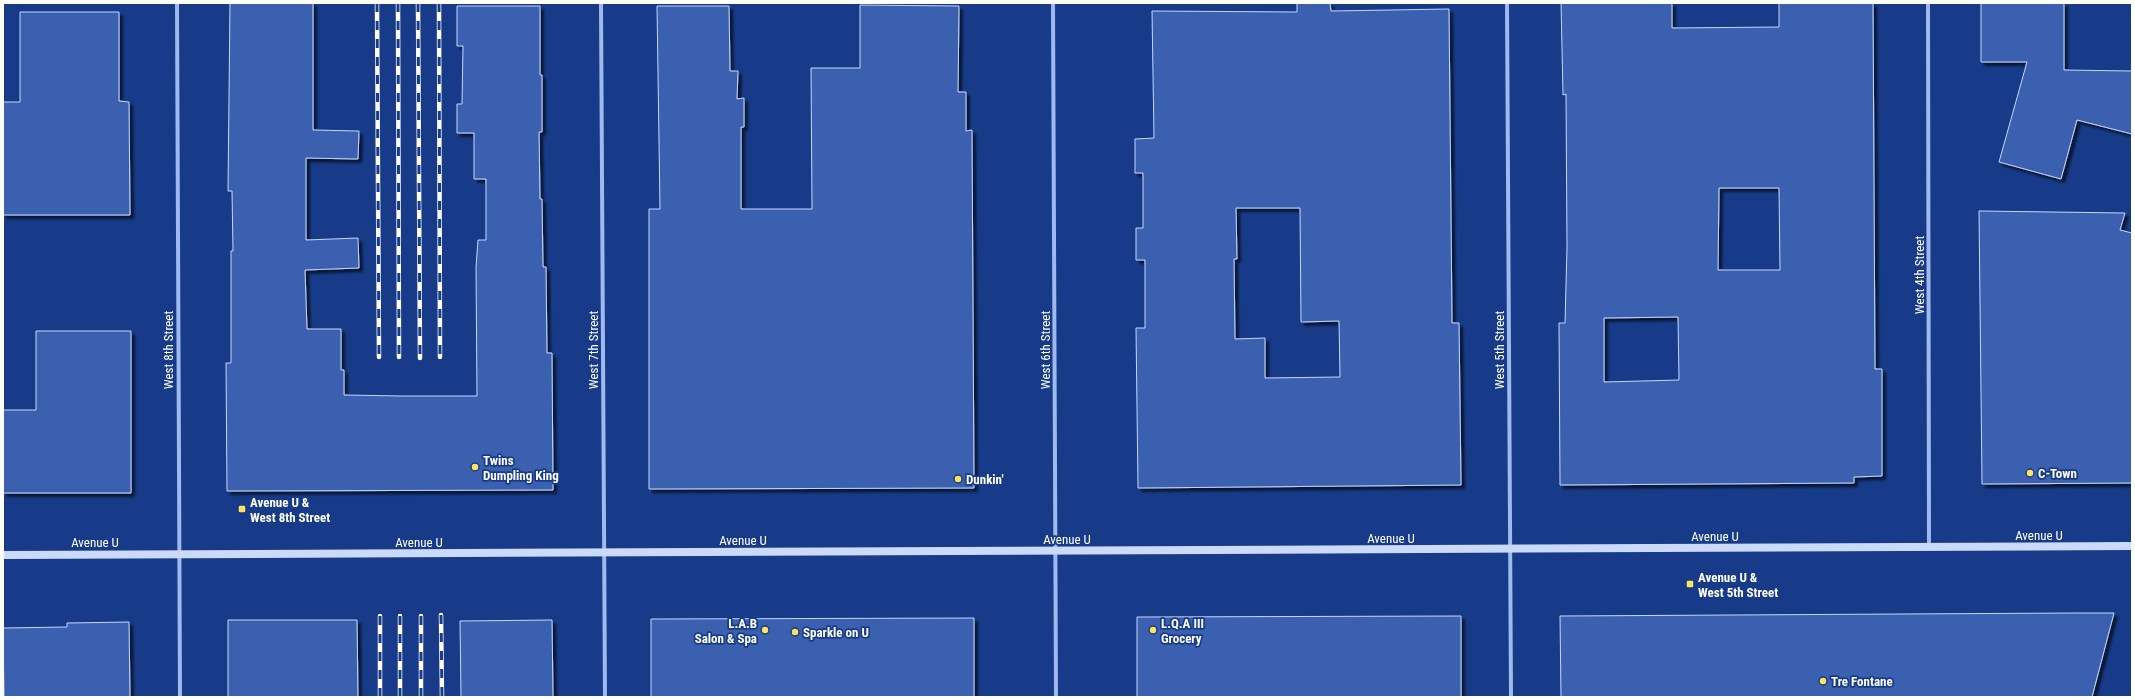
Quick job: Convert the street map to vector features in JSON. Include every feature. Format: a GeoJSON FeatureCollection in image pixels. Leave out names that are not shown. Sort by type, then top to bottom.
{"type":"FeatureCollection","features":[{"type":"Feature","properties":{"kind":"main road","name":"Avenue U"},"geometry":{"type":"LineString","coordinates":[[3,555],[2132,546]]}},
{"type":"Feature","properties":{"kind":"street","name":"West 8th Street"},"geometry":{"type":"LineString","coordinates":[[177,3],[180,697]]}},
{"type":"Feature","properties":{"kind":"street","name":"West 7th Street"},"geometry":{"type":"LineString","coordinates":[[601,3],[605,697]]}},
{"type":"Feature","properties":{"kind":"street","name":"West 6th Street"},"geometry":{"type":"LineString","coordinates":[[1053,3],[1056,697]]}},
{"type":"Feature","properties":{"kind":"street","name":"West 5th Street"},"geometry":{"type":"LineString","coordinates":[[1508,3],[1509,549],[1511,697]]}},
{"type":"Feature","properties":{"kind":"street","name":"West 4th Street"},"geometry":{"type":"LineString","coordinates":[[1928,3],[1929,547]]}},
{"type":"Feature","properties":{"kind":"building"},"geometry":{"type":"Polygon","coordinates":[[[230,3],[313,3],[313,130],[359,131],[358,159],[306,158],[306,240],[358,238],[359,268],[305,270],[307,329],[341,329],[341,370],[344,370],[344,395],[401,396],[477,396],[476,267],[478,240],[486,240],[486,179],[474,179],[474,133],[457,133],[457,104],[462,104],[463,46],[457,46],[457,6],[540,6],[542,132],[539,132],[540,199],[542,199],[543,267],[546,267],[547,353],[552,353],[553,490],[227,491],[226,363],[231,363],[231,251],[233,251],[232,191],[228,191],[230,3]]]}},
{"type":"Feature","properties":{"kind":"building"},"geometry":{"type":"Polygon","coordinates":[[[1297,3],[1330,3],[1331,11],[1449,9],[1452,323],[1459,323],[1461,485],[1138,488],[1136,328],[1145,328],[1145,260],[1136,260],[1136,228],[1143,228],[1143,173],[1135,173],[1135,139],[1154,138],[1152,11],[1297,12],[1297,3]],[[1236,208],[1237,259],[1234,259],[1235,339],[1265,338],[1265,378],[1340,377],[1339,321],[1301,322],[1300,208],[1236,208]]]}},
{"type":"Feature","properties":{"kind":"building"},"geometry":{"type":"Polygon","coordinates":[[[1561,3],[1672,3],[1672,28],[1779,27],[1779,3],[1873,3],[1875,369],[1882,369],[1882,476],[1854,477],[1854,483],[1560,485],[1559,323],[1565,323],[1567,247],[1566,94],[1563,95],[1561,3]],[[1719,188],[1718,270],[1780,270],[1779,188],[1719,188]],[[1678,317],[1604,318],[1604,382],[1679,380],[1678,317]]]}},
{"type":"Feature","properties":{"kind":"building"},"geometry":{"type":"Polygon","coordinates":[[[1981,3],[2064,3],[2064,70],[2132,71],[2132,134],[2077,120],[2061,179],[1999,162],[2027,62],[1981,62],[1981,3]]]}},
{"type":"Feature","properties":{"kind":"building"},"geometry":{"type":"Polygon","coordinates":[[[860,5],[959,6],[958,92],[966,92],[966,131],[972,130],[974,488],[649,489],[649,209],[660,209],[657,6],[729,6],[730,71],[738,71],[737,99],[744,98],[744,127],[741,127],[741,209],[812,209],[811,68],[860,68],[860,5]]]}},
{"type":"Feature","properties":{"kind":"building"},"geometry":{"type":"Polygon","coordinates":[[[20,12],[119,12],[119,101],[129,102],[130,215],[3,215],[3,102],[20,102],[20,12]]]}},
{"type":"Feature","properties":{"kind":"building"},"geometry":{"type":"Polygon","coordinates":[[[1979,211],[2125,213],[2120,230],[2132,233],[2132,483],[1982,484],[1979,211]]]}},
{"type":"Feature","properties":{"kind":"building"},"geometry":{"type":"Polygon","coordinates":[[[36,331],[131,331],[131,493],[3,493],[3,410],[36,410],[36,331]]]}},
{"type":"Feature","properties":{"kind":"building"},"geometry":{"type":"Polygon","coordinates":[[[2114,613],[2092,697],[1561,697],[1560,616],[2114,613]]]}},
{"type":"Feature","properties":{"kind":"building"},"geometry":{"type":"Polygon","coordinates":[[[1461,616],[1461,697],[1137,697],[1137,617],[1461,616]]]}},
{"type":"Feature","properties":{"kind":"building"},"geometry":{"type":"Polygon","coordinates":[[[974,618],[974,697],[651,697],[651,619],[974,618]]]}},
{"type":"Feature","properties":{"kind":"building"},"geometry":{"type":"Polygon","coordinates":[[[228,620],[357,620],[358,697],[228,697],[228,620]]]}},
{"type":"Feature","properties":{"kind":"building"},"geometry":{"type":"Polygon","coordinates":[[[552,620],[553,697],[461,697],[460,621],[552,620]]]}},
{"type":"Feature","properties":{"kind":"building"},"geometry":{"type":"Polygon","coordinates":[[[129,622],[130,697],[4,697],[3,628],[67,627],[67,623],[129,622]]]}},
{"type":"Feature","properties":{"kind":"railway"},"geometry":{"type":"LineString","coordinates":[[377,3],[379,357]]}},
{"type":"Feature","properties":{"kind":"railway"},"geometry":{"type":"LineString","coordinates":[[398,3],[399,357]]}},
{"type":"Feature","properties":{"kind":"railway"},"geometry":{"type":"LineString","coordinates":[[418,3],[420,358]]}},
{"type":"Feature","properties":{"kind":"railway"},"geometry":{"type":"LineString","coordinates":[[439,3],[440,357]]}},
{"type":"Feature","properties":{"kind":"railway"},"geometry":{"type":"LineString","coordinates":[[441,615],[442,697]]}},
{"type":"Feature","properties":{"kind":"railway"},"geometry":{"type":"LineString","coordinates":[[380,616],[380,697]]}},
{"type":"Feature","properties":{"kind":"railway"},"geometry":{"type":"LineString","coordinates":[[400,616],[400,697]]}},
{"type":"Feature","properties":{"kind":"railway"},"geometry":{"type":"LineString","coordinates":[[421,616],[421,697]]}},
{"type":"Feature","properties":{"kind":"place","name":"Twins Dumpling King"},"geometry":{"type":"Point","coordinates":[475,467]}},
{"type":"Feature","properties":{"kind":"place","name":"C-Town"},"geometry":{"type":"Point","coordinates":[2030,473]}},
{"type":"Feature","properties":{"kind":"place","name":"Dunkin'"},"geometry":{"type":"Point","coordinates":[958,479]}},
{"type":"Feature","properties":{"kind":"place","name":"Avenue U & West 8th Street"},"geometry":{"type":"Point","coordinates":[242,509]}},
{"type":"Feature","properties":{"kind":"place","name":"Avenue U & West 5th Street"},"geometry":{"type":"Point","coordinates":[1690,584]}},
{"type":"Feature","properties":{"kind":"place","name":"L.A.B Salon & Spa"},"geometry":{"type":"Point","coordinates":[765,630]}},
{"type":"Feature","properties":{"kind":"place","name":"L.Q.A III Grocery"},"geometry":{"type":"Point","coordinates":[1153,630]}},
{"type":"Feature","properties":{"kind":"place","name":"Sparkle on U"},"geometry":{"type":"Point","coordinates":[795,632]}},
{"type":"Feature","properties":{"kind":"place","name":"Tre Fontane"},"geometry":{"type":"Point","coordinates":[1823,681]}}]}
